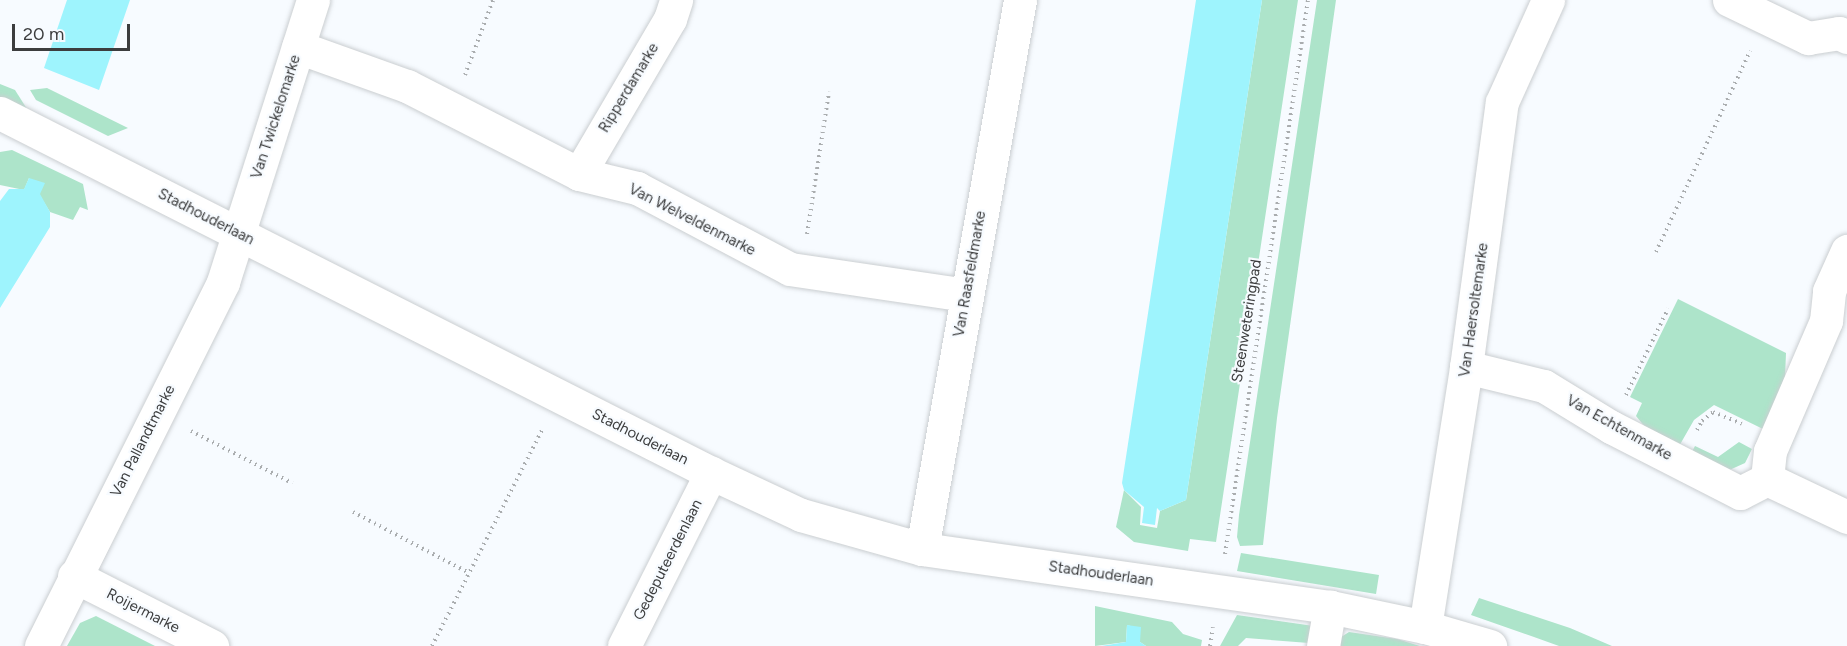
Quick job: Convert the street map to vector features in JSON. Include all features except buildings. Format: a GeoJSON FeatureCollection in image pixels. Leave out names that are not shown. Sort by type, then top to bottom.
{"type":"FeatureCollection","features":[{"type":"Feature","properties":{"kind":"street","name":"Van Twickelomarke"},"geometry":{"type":"LineString","coordinates":[[239,233],[313,0]]}},
{"type":"Feature","properties":{"kind":"street","name":"Ripperdamarke"},"geometry":{"type":"LineString","coordinates":[[579,174],[670,19],[676,0]]}},
{"type":"Feature","properties":{"kind":"street","name":"Van Raasfeldmarke"},"geometry":{"type":"LineString","coordinates":[[921,549],[1020,0]]}},
{"type":"Feature","properties":{"kind":"street","name":"Van Haersoltemarke"},"geometry":{"type":"LineString","coordinates":[[1425,627],[1466,367],[1502,102],[1548,0]]}},
{"type":"Feature","properties":{"kind":"street"},"geometry":{"type":"LineString","coordinates":[[1729,0],[1808,38],[1839,33],[1847,37]]}},
{"type":"Feature","properties":{"kind":"street","name":"Van Welveldenmarke"},"geometry":{"type":"LineString","coordinates":[[298,47],[407,86],[579,174],[637,188],[790,269],[966,295]]}},
{"type":"Feature","properties":{"kind":"street","name":"Stadhouderlaan"},"geometry":{"type":"LineString","coordinates":[[0,113],[711,473],[801,514],[921,549],[1330,607],[1425,627],[1490,646]]}},
{"type":"Feature","properties":{"kind":"street","name":"Van Pallandtmarke"},"geometry":{"type":"LineString","coordinates":[[41,646],[223,282],[239,233]]}},
{"type":"Feature","properties":{"kind":"street"},"geometry":{"type":"LineString","coordinates":[[1847,251],[1829,291],[1826,321],[1770,451],[1767,479],[1847,518]]}},
{"type":"Feature","properties":{"kind":"street","name":"Van Echtenmarke"},"geometry":{"type":"LineString","coordinates":[[1466,367],[1544,386],[1611,427],[1740,493],[1767,479]]}},
{"type":"Feature","properties":{"kind":"street","name":"Gedeputeerdenlaan"},"geometry":{"type":"LineString","coordinates":[[624,646],[711,473]]}},
{"type":"Feature","properties":{"kind":"street","name":"Roijermarke"},"geometry":{"type":"LineString","coordinates":[[74,576],[212,646]]}},
{"type":"Feature","properties":{"kind":"street"},"geometry":{"type":"LineString","coordinates":[[1323,646],[1330,607]]}},
{"type":"Feature","properties":{"kind":"path"},"geometry":{"type":"LineString","coordinates":[[451,109],[493,0]]}},
{"type":"Feature","properties":{"kind":"path","name":"Steenweteringpad"},"geometry":{"type":"LineString","coordinates":[[1210,646],[1308,0]]}},
{"type":"Feature","properties":{"kind":"path"},"geometry":{"type":"LineString","coordinates":[[1656,252],[1766,18]]}},
{"type":"Feature","properties":{"kind":"path"},"geometry":{"type":"LineString","coordinates":[[802,271],[829,92]]}},
{"type":"Feature","properties":{"kind":"path"},"geometry":{"type":"LineString","coordinates":[[1611,427],[1668,309]]}},
{"type":"Feature","properties":{"kind":"path"},"geometry":{"type":"LineString","coordinates":[[432,646],[559,396]]}},
{"type":"Feature","properties":{"kind":"path"},"geometry":{"type":"LineString","coordinates":[[1679,461],[1702,421],[1713,412],[1774,441]]}},
{"type":"Feature","properties":{"kind":"path"},"geometry":{"type":"LineString","coordinates":[[158,413],[292,483]]}},
{"type":"Feature","properties":{"kind":"path"},"geometry":{"type":"LineString","coordinates":[[353,512],[469,573]]}},
{"type":"Feature","properties":{"kind":"green space"},"geometry":{"type":"Polygon","coordinates":[[[1262,0],[1298,0],[1216,542],[1190,539],[1188,551],[1134,542],[1116,527],[1124,490],[1141,507],[1140,525],[1157,528],[1160,511],[1186,500],[1262,0]]]}},
{"type":"Feature","properties":{"kind":"green space"},"geometry":{"type":"Polygon","coordinates":[[[1317,0],[1336,0],[1277,418],[1263,545],[1240,546],[1237,537],[1239,515],[1317,0]]]}},
{"type":"Feature","properties":{"kind":"green space"},"geometry":{"type":"Polygon","coordinates":[[[0,84],[15,90],[27,109],[0,97],[0,84]]]}},
{"type":"Feature","properties":{"kind":"green space"},"geometry":{"type":"Polygon","coordinates":[[[47,88],[128,128],[108,136],[36,100],[30,90],[47,88]]]}},
{"type":"Feature","properties":{"kind":"green space"},"geometry":{"type":"Polygon","coordinates":[[[12,150],[83,184],[88,210],[80,207],[73,220],[50,212],[29,178],[24,190],[0,185],[0,152],[12,150]]]}},
{"type":"Feature","properties":{"kind":"green space"},"geometry":{"type":"Polygon","coordinates":[[[1678,299],[1786,353],[1785,378],[1763,429],[1714,405],[1694,420],[1678,448],[1650,433],[1636,416],[1642,403],[1630,397],[1678,299]]]}},
{"type":"Feature","properties":{"kind":"green space"},"geometry":{"type":"Polygon","coordinates":[[[1739,442],[1752,449],[1745,463],[1725,472],[1690,455],[1695,446],[1718,457],[1739,442]]]}},
{"type":"Feature","properties":{"kind":"green space"},"geometry":{"type":"Polygon","coordinates":[[[1241,553],[1379,575],[1376,594],[1237,571],[1241,553]]]}},
{"type":"Feature","properties":{"kind":"green space"},"geometry":{"type":"Polygon","coordinates":[[[1479,598],[1570,628],[1612,646],[1559,646],[1471,615],[1479,598]]]}},
{"type":"Feature","properties":{"kind":"green space"},"geometry":{"type":"Polygon","coordinates":[[[1095,606],[1172,622],[1183,634],[1202,640],[1201,646],[1146,646],[1140,642],[1134,627],[1127,625],[1126,642],[1095,646],[1095,606]]]}},
{"type":"Feature","properties":{"kind":"green space"},"geometry":{"type":"Polygon","coordinates":[[[1237,615],[1314,626],[1309,643],[1246,638],[1238,646],[1220,646],[1237,615]]]}},
{"type":"Feature","properties":{"kind":"green space"},"geometry":{"type":"Polygon","coordinates":[[[96,616],[155,646],[67,646],[80,623],[96,616]]]}},
{"type":"Feature","properties":{"kind":"green space"},"geometry":{"type":"Polygon","coordinates":[[[1349,632],[1397,639],[1420,646],[1341,646],[1338,639],[1349,632]]]}},
{"type":"Feature","properties":{"kind":"water"},"geometry":{"type":"Polygon","coordinates":[[[67,0],[130,0],[99,90],[44,68],[67,0]]]}},
{"type":"Feature","properties":{"kind":"water"},"geometry":{"type":"Polygon","coordinates":[[[1196,0],[1262,0],[1186,500],[1160,511],[1157,508],[1155,525],[1142,523],[1144,507],[1124,490],[1122,483],[1196,0]]]}},
{"type":"Feature","properties":{"kind":"water"},"geometry":{"type":"Polygon","coordinates":[[[29,178],[45,183],[40,194],[50,212],[50,227],[0,308],[0,201],[9,189],[24,189],[29,178]]]}},
{"type":"Feature","properties":{"kind":"water"},"geometry":{"type":"Polygon","coordinates":[[[1127,625],[1141,627],[1140,642],[1146,646],[1101,646],[1126,642],[1127,625]]]}}]}
